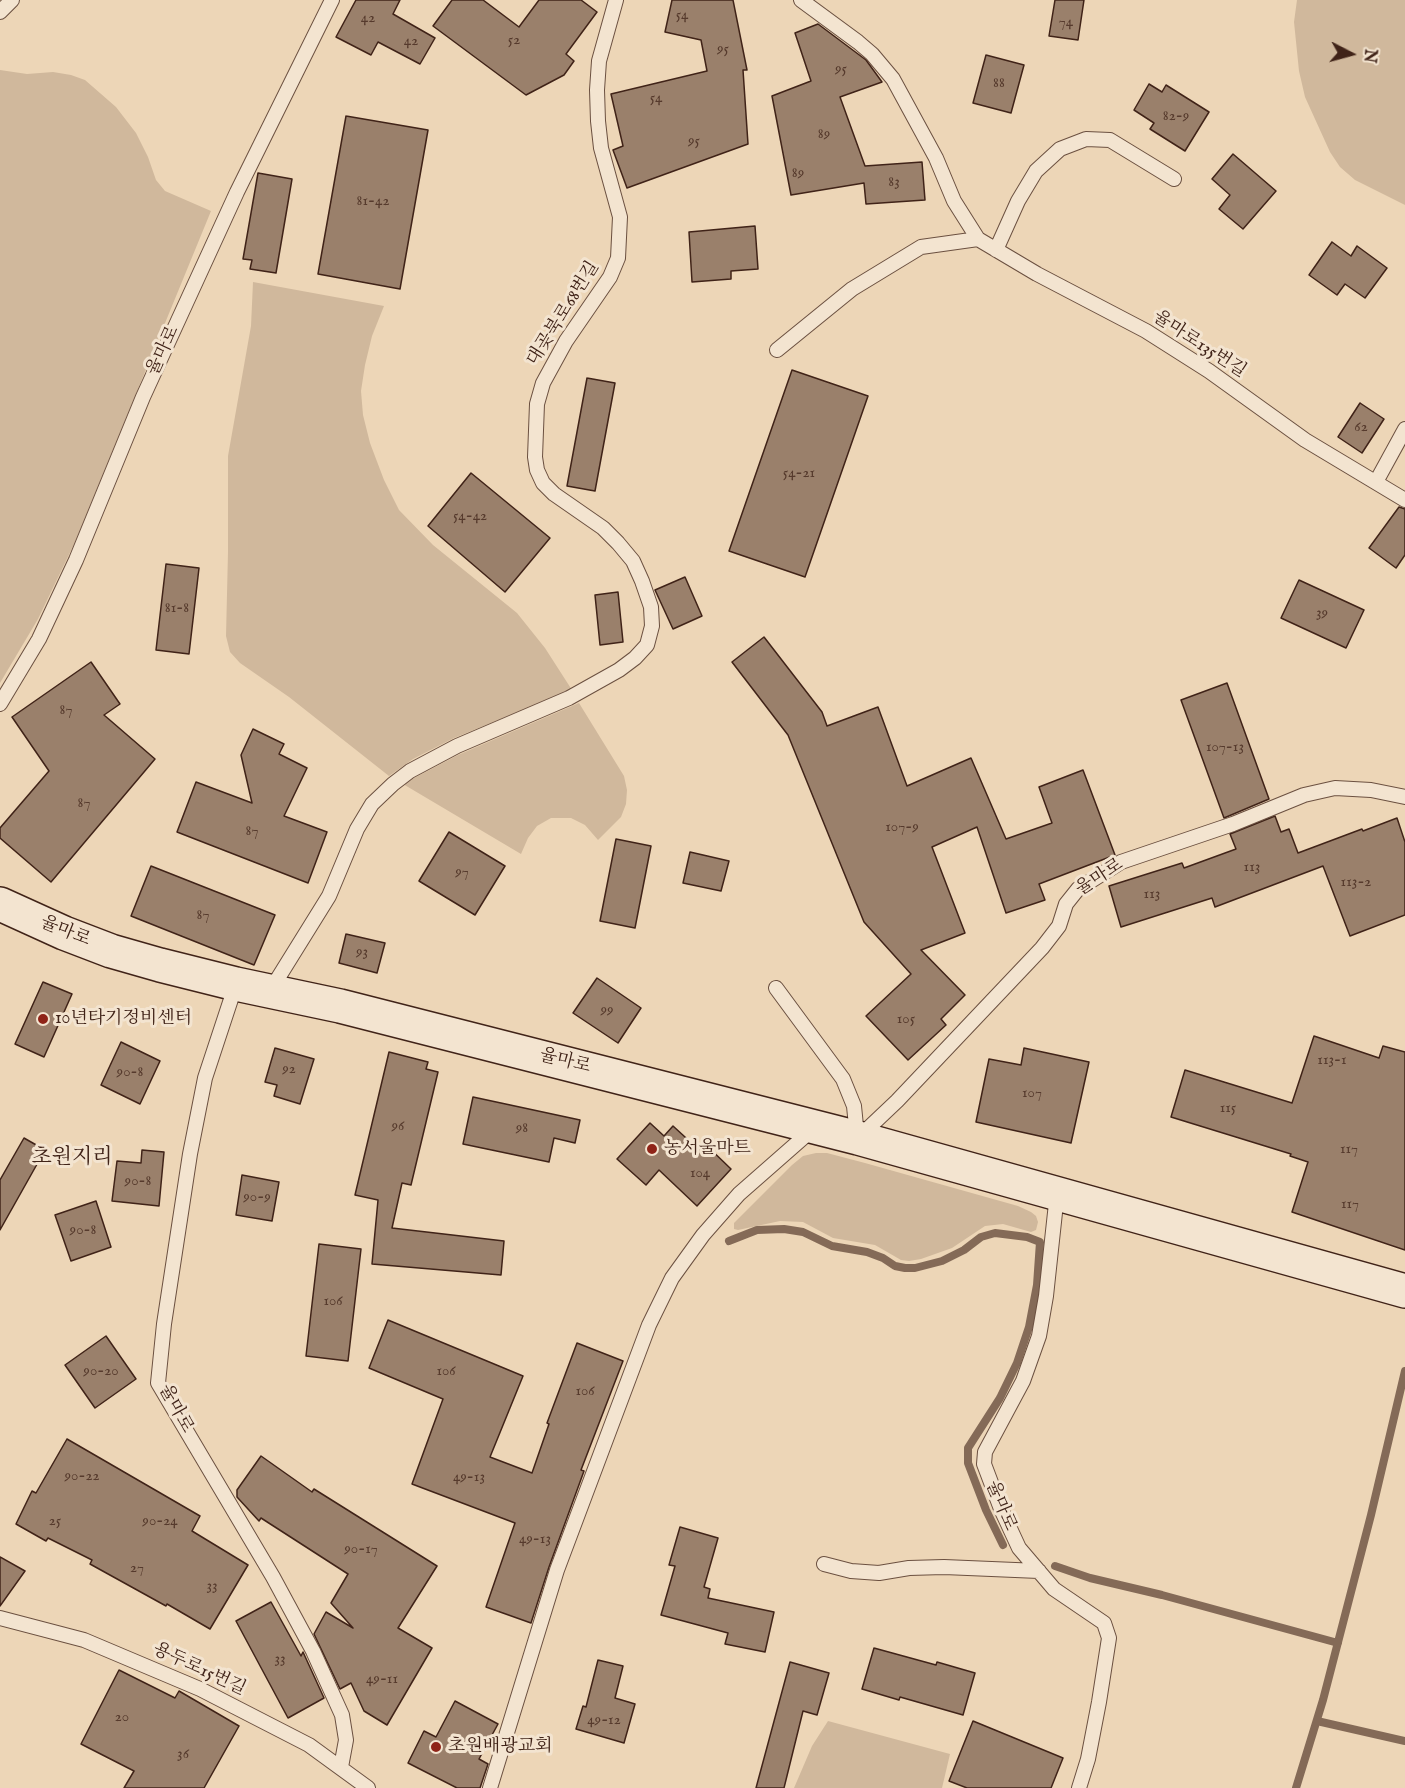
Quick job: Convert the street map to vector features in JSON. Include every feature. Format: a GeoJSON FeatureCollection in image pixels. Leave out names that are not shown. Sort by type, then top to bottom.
{"type":"FeatureCollection","features":[{"type":"Feature","properties":{"kind":"street","name":"율마로"},"geometry":{"type":"LineString","coordinates":[[0,904],[111,951],[236,984],[340,1006],[858,1138],[1405,1291]]}},
{"type":"Feature","properties":{"kind":"lane"},"geometry":{"type":"LineString","coordinates":[[0,12],[12,0]]}},
{"type":"Feature","properties":{"kind":"lane","name":"율마로"},"geometry":{"type":"LineString","coordinates":[[0,704],[39,639],[53,610],[148,386],[237,192],[332,0]]}},
{"type":"Feature","properties":{"kind":"lane","name":"대곶북로68번길"},"geometry":{"type":"LineString","coordinates":[[270,992],[329,896],[357,829],[372,804],[393,784],[429,760],[457,746],[569,698],[619,670],[647,645],[652,626],[651,607],[633,561],[603,528],[554,495],[543,483],[537,470],[536,457],[537,404],[543,382],[566,341],[610,277],[618,258],[620,217],[601,148],[597,90],[600,61],[616,0]]}},
{"type":"Feature","properties":{"kind":"lane","name":"율마로135번길"},"geometry":{"type":"LineString","coordinates":[[801,0],[872,54],[893,80],[936,158],[954,201],[978,238],[1037,274],[1146,331],[1209,371],[1305,440],[1405,500]]}},
{"type":"Feature","properties":{"kind":"lane"},"geometry":{"type":"LineString","coordinates":[[996,250],[1018,201],[1036,171],[1060,149],[1086,139],[1110,140],[1174,179]]}},
{"type":"Feature","properties":{"kind":"lane"},"geometry":{"type":"LineString","coordinates":[[777,350],[852,289],[921,247],[978,238]]}},
{"type":"Feature","properties":{"kind":"lane"},"geometry":{"type":"LineString","coordinates":[[1376,482],[1405,429]]}},
{"type":"Feature","properties":{"kind":"lane","name":"율마로"},"geometry":{"type":"LineString","coordinates":[[858,1138],[897,1101],[1042,948],[1059,926],[1066,904],[1078,889],[1121,862],[1233,824],[1304,795],[1335,788],[1371,790],[1405,797]]}},
{"type":"Feature","properties":{"kind":"lane","name":"율마로"},"geometry":{"type":"LineString","coordinates":[[236,984],[205,1078],[190,1154],[164,1324],[158,1383],[273,1576],[313,1651],[342,1715],[346,1740],[341,1767]]}},
{"type":"Feature","properties":{"kind":"lane"},"geometry":{"type":"LineString","coordinates":[[776,988],[843,1079],[854,1106],[858,1138]]}},
{"type":"Feature","properties":{"kind":"lane"},"geometry":{"type":"LineString","coordinates":[[490,1788],[557,1570],[649,1325],[672,1278],[703,1235],[739,1194],[815,1127]]}},
{"type":"Feature","properties":{"kind":"lane","name":"율마로"},"geometry":{"type":"LineString","coordinates":[[1057,1194],[1046,1296],[1039,1336],[1023,1381],[985,1452],[984,1464],[1000,1509],[1019,1548],[1054,1589],[1104,1623],[1109,1638],[1088,1759],[1079,1788]]}},
{"type":"Feature","properties":{"kind":"lane"},"geometry":{"type":"LineString","coordinates":[[824,1564],[851,1571],[879,1572],[944,1567],[1039,1571]]}},
{"type":"Feature","properties":{"kind":"lane","name":"용두로15번길"},"geometry":{"type":"LineString","coordinates":[[0,1618],[84,1640],[136,1660],[309,1745],[368,1788]]}},
{"type":"Feature","properties":{"kind":"shaded area"},"geometry":{"type":"Polygon","coordinates":[[[1297,0],[1405,0],[1405,205],[1355,180],[1340,167],[1330,152],[1305,97],[1299,71],[1294,22],[1297,0]]]}},
{"type":"Feature","properties":{"kind":"shaded area"},"geometry":{"type":"Polygon","coordinates":[[[0,70],[27,74],[53,72],[85,80],[116,107],[136,133],[156,180],[165,191],[211,211],[76,540],[38,619],[0,683],[0,70]]]}},
{"type":"Feature","properties":{"kind":"shaded area"},"geometry":{"type":"Polygon","coordinates":[[[253,282],[384,306],[372,336],[361,391],[363,415],[370,443],[384,480],[399,510],[433,545],[517,613],[545,648],[572,690],[454,738],[413,759],[389,776],[289,697],[240,663],[230,652],[226,636],[228,456],[251,326],[253,282]]]}},
{"type":"Feature","properties":{"kind":"shaded area"},"geometry":{"type":"Polygon","coordinates":[[[579,703],[624,776],[627,790],[626,804],[621,817],[598,840],[585,825],[571,818],[551,818],[537,826],[528,838],[521,854],[403,784],[458,755],[579,703]]]}},
{"type":"Feature","properties":{"kind":"shaded area"},"geometry":{"type":"Polygon","coordinates":[[[827,1153],[1018,1206],[1036,1216],[1038,1222],[1036,1230],[1031,1232],[1003,1224],[985,1226],[952,1248],[909,1261],[901,1260],[875,1245],[833,1238],[803,1222],[780,1221],[734,1229],[734,1223],[792,1165],[803,1156],[827,1153]]]}},
{"type":"Feature","properties":{"kind":"shaded area"},"geometry":{"type":"Polygon","coordinates":[[[828,1721],[950,1754],[942,1788],[794,1788],[812,1746],[828,1721]]]}},
{"type":"Feature","properties":{"kind":"building"},"geometry":{"type":"Polygon","coordinates":[[[356,0],[400,0],[393,14],[435,38],[420,64],[378,42],[371,55],[336,37],[356,0]]]}},
{"type":"Feature","properties":{"kind":"building"},"geometry":{"type":"Polygon","coordinates":[[[452,0],[483,0],[519,27],[539,0],[581,0],[597,12],[566,54],[574,61],[564,75],[526,95],[433,26],[452,0]]]}},
{"type":"Feature","properties":{"kind":"building"},"geometry":{"type":"Polygon","coordinates":[[[672,0],[733,0],[747,70],[743,70],[748,144],[627,188],[613,150],[623,146],[611,94],[707,71],[701,40],[665,32],[672,0]]]}},
{"type":"Feature","properties":{"kind":"building"},"geometry":{"type":"Polygon","coordinates":[[[1055,0],[1084,0],[1078,40],[1049,36],[1055,0]]]}},
{"type":"Feature","properties":{"kind":"building"},"geometry":{"type":"Polygon","coordinates":[[[818,24],[866,60],[882,82],[840,97],[865,166],[922,162],[925,200],[866,204],[864,183],[791,195],[772,96],[811,81],[795,33],[818,24]]]}},
{"type":"Feature","properties":{"kind":"building"},"geometry":{"type":"Polygon","coordinates":[[[986,55],[1024,65],[1011,113],[973,103],[986,55]]]}},
{"type":"Feature","properties":{"kind":"building"},"geometry":{"type":"Polygon","coordinates":[[[1149,84],[1162,92],[1166,85],[1209,112],[1185,151],[1150,129],[1154,123],[1134,110],[1149,84]]]}},
{"type":"Feature","properties":{"kind":"building"},"geometry":{"type":"Polygon","coordinates":[[[346,116],[428,130],[400,289],[318,274],[346,116]]]}},
{"type":"Feature","properties":{"kind":"building"},"geometry":{"type":"Polygon","coordinates":[[[1233,154],[1276,191],[1243,229],[1219,209],[1230,195],[1212,179],[1233,154]]]}},
{"type":"Feature","properties":{"kind":"building"},"geometry":{"type":"Polygon","coordinates":[[[258,173],[292,179],[276,273],[250,269],[252,260],[243,259],[258,173]]]}},
{"type":"Feature","properties":{"kind":"building"},"geometry":{"type":"Polygon","coordinates":[[[755,226],[758,269],[731,271],[731,279],[692,282],[689,232],[755,226]]]}},
{"type":"Feature","properties":{"kind":"building"},"geometry":{"type":"Polygon","coordinates":[[[1332,242],[1351,256],[1357,246],[1387,268],[1365,298],[1345,284],[1337,295],[1309,275],[1332,242]]]}},
{"type":"Feature","properties":{"kind":"building"},"geometry":{"type":"Polygon","coordinates":[[[792,370],[868,396],[805,577],[729,551],[792,370]]]}},
{"type":"Feature","properties":{"kind":"building"},"geometry":{"type":"Polygon","coordinates":[[[587,378],[615,383],[595,491],[567,486],[587,378]]]}},
{"type":"Feature","properties":{"kind":"building"},"geometry":{"type":"Polygon","coordinates":[[[1360,403],[1384,419],[1362,453],[1338,437],[1360,403]]]}},
{"type":"Feature","properties":{"kind":"building"},"geometry":{"type":"Polygon","coordinates":[[[471,473],[550,538],[505,592],[428,526],[471,473]]]}},
{"type":"Feature","properties":{"kind":"building"},"geometry":{"type":"Polygon","coordinates":[[[1399,507],[1405,509],[1405,555],[1396,568],[1369,548],[1399,507]]]}},
{"type":"Feature","properties":{"kind":"building"},"geometry":{"type":"Polygon","coordinates":[[[166,564],[199,568],[189,654],[156,650],[166,564]]]}},
{"type":"Feature","properties":{"kind":"building"},"geometry":{"type":"Polygon","coordinates":[[[685,577],[702,616],[673,629],[655,590],[685,577]]]}},
{"type":"Feature","properties":{"kind":"building"},"geometry":{"type":"Polygon","coordinates":[[[1299,580],[1364,610],[1346,648],[1281,618],[1299,580]]]}},
{"type":"Feature","properties":{"kind":"building"},"geometry":{"type":"Polygon","coordinates":[[[618,592],[623,642],[600,645],[595,595],[618,592]]]}},
{"type":"Feature","properties":{"kind":"building"},"geometry":{"type":"Polygon","coordinates":[[[764,637],[822,712],[827,726],[878,707],[907,786],[971,758],[1006,839],[1052,823],[1039,787],[1083,770],[1115,855],[1039,884],[1045,900],[1006,913],[977,827],[932,847],[965,933],[921,950],[965,995],[941,1019],[946,1025],[908,1060],[866,1016],[911,974],[864,922],[788,735],[732,662],[764,637]]]}},
{"type":"Feature","properties":{"kind":"building"},"geometry":{"type":"Polygon","coordinates":[[[91,662],[120,704],[104,715],[155,759],[51,882],[0,838],[0,828],[49,771],[12,717],[91,662]]]}},
{"type":"Feature","properties":{"kind":"building"},"geometry":{"type":"Polygon","coordinates":[[[1227,683],[1269,799],[1224,818],[1181,700],[1227,683]]]}},
{"type":"Feature","properties":{"kind":"building"},"geometry":{"type":"Polygon","coordinates":[[[253,729],[284,744],[279,754],[307,768],[284,816],[327,832],[308,883],[177,832],[196,782],[252,803],[241,755],[253,729]]]}},
{"type":"Feature","properties":{"kind":"building"},"geometry":{"type":"Polygon","coordinates":[[[1275,816],[1281,832],[1289,829],[1298,853],[1397,818],[1405,842],[1405,915],[1350,936],[1323,866],[1215,907],[1212,898],[1121,927],[1109,886],[1182,863],[1184,868],[1236,849],[1230,834],[1275,816]]]}},
{"type":"Feature","properties":{"kind":"building"},"geometry":{"type":"Polygon","coordinates":[[[449,832],[505,866],[475,915],[419,881],[449,832]]]}},
{"type":"Feature","properties":{"kind":"building"},"geometry":{"type":"Polygon","coordinates":[[[616,839],[651,846],[635,928],[600,921],[616,839]]]}},
{"type":"Feature","properties":{"kind":"building"},"geometry":{"type":"Polygon","coordinates":[[[690,852],[729,861],[721,891],[683,883],[690,852]]]}},
{"type":"Feature","properties":{"kind":"building"},"geometry":{"type":"Polygon","coordinates":[[[151,866],[275,915],[254,965],[131,916],[151,866]]]}},
{"type":"Feature","properties":{"kind":"building"},"geometry":{"type":"Polygon","coordinates":[[[346,934],[385,943],[377,973],[339,963],[346,934]]]}},
{"type":"Feature","properties":{"kind":"building"},"geometry":{"type":"Polygon","coordinates":[[[597,978],[641,1008],[618,1043],[573,1013],[597,978]]]}},
{"type":"Feature","properties":{"kind":"building","name":"10년타기정비센터"},"geometry":{"type":"Polygon","coordinates":[[[43,982],[72,994],[44,1057],[15,1044],[43,982]]]}},
{"type":"Feature","properties":{"kind":"building"},"geometry":{"type":"Polygon","coordinates":[[[1314,1036],[1379,1058],[1383,1046],[1405,1052],[1405,1250],[1292,1212],[1308,1162],[1290,1156],[1291,1154],[1171,1117],[1185,1070],[1292,1103],[1314,1036]]]}},
{"type":"Feature","properties":{"kind":"building"},"geometry":{"type":"Polygon","coordinates":[[[121,1042],[160,1061],[140,1104],[101,1085],[121,1042]]]}},
{"type":"Feature","properties":{"kind":"building"},"geometry":{"type":"Polygon","coordinates":[[[275,1048],[314,1059],[300,1104],[274,1096],[277,1085],[265,1082],[275,1048]]]}},
{"type":"Feature","properties":{"kind":"building"},"geometry":{"type":"Polygon","coordinates":[[[1024,1048],[1089,1062],[1071,1143],[976,1122],[989,1059],[1021,1065],[1024,1048]]]}},
{"type":"Feature","properties":{"kind":"building"},"geometry":{"type":"Polygon","coordinates":[[[389,1052],[428,1062],[426,1069],[438,1072],[411,1185],[402,1183],[392,1228],[504,1241],[501,1275],[372,1264],[378,1200],[355,1195],[389,1052]]]}},
{"type":"Feature","properties":{"kind":"building"},"geometry":{"type":"Polygon","coordinates":[[[473,1097],[580,1120],[575,1143],[554,1138],[549,1162],[463,1144],[473,1097]]]}},
{"type":"Feature","properties":{"kind":"building"},"geometry":{"type":"Polygon","coordinates":[[[650,1123],[664,1136],[673,1126],[697,1148],[703,1142],[731,1169],[697,1206],[659,1170],[646,1185],[617,1159],[650,1123]]]}},
{"type":"Feature","properties":{"kind":"building"},"geometry":{"type":"Polygon","coordinates":[[[24,1138],[45,1150],[0,1230],[0,1180],[24,1138]]]}},
{"type":"Feature","properties":{"kind":"building"},"geometry":{"type":"Polygon","coordinates":[[[142,1150],[164,1152],[159,1206],[112,1201],[117,1161],[141,1163],[142,1150]]]}},
{"type":"Feature","properties":{"kind":"building"},"geometry":{"type":"Polygon","coordinates":[[[242,1175],[279,1182],[272,1221],[236,1215],[242,1175]]]}},
{"type":"Feature","properties":{"kind":"building"},"geometry":{"type":"Polygon","coordinates":[[[96,1201],[111,1247],[71,1261],[55,1215],[96,1201]]]}},
{"type":"Feature","properties":{"kind":"building"},"geometry":{"type":"Polygon","coordinates":[[[319,1244],[361,1249],[348,1361],[306,1356],[319,1244]]]}},
{"type":"Feature","properties":{"kind":"building"},"geometry":{"type":"Polygon","coordinates":[[[388,1320],[523,1376],[490,1457],[532,1473],[549,1424],[547,1423],[577,1343],[623,1361],[581,1470],[584,1471],[531,1623],[486,1607],[515,1523],[412,1484],[443,1399],[369,1368],[388,1320]]]}},
{"type":"Feature","properties":{"kind":"building"},"geometry":{"type":"Polygon","coordinates":[[[106,1336],[136,1379],[95,1408],[65,1365],[106,1336]]]}},
{"type":"Feature","properties":{"kind":"building"},"geometry":{"type":"Polygon","coordinates":[[[67,1439],[200,1516],[192,1531],[248,1565],[210,1629],[90,1564],[92,1560],[48,1538],[46,1541],[16,1524],[32,1491],[36,1493],[67,1439]]]}},
{"type":"Feature","properties":{"kind":"building"},"geometry":{"type":"Polygon","coordinates":[[[261,1456],[312,1492],[314,1489],[437,1566],[398,1628],[432,1648],[387,1725],[364,1711],[351,1683],[340,1689],[314,1634],[326,1612],[353,1628],[331,1603],[348,1574],[261,1518],[259,1521],[237,1497],[237,1490],[261,1456]]]}},
{"type":"Feature","properties":{"kind":"building"},"geometry":{"type":"Polygon","coordinates":[[[680,1527],[718,1538],[704,1587],[710,1589],[708,1598],[774,1612],[765,1652],[725,1644],[728,1633],[661,1615],[675,1566],[669,1565],[680,1527]]]}},
{"type":"Feature","properties":{"kind":"building"},"geometry":{"type":"Polygon","coordinates":[[[0,1557],[25,1571],[0,1606],[0,1557]]]}},
{"type":"Feature","properties":{"kind":"building"},"geometry":{"type":"Polygon","coordinates":[[[271,1602],[301,1656],[303,1652],[324,1698],[288,1718],[236,1621],[271,1602]]]}},
{"type":"Feature","properties":{"kind":"building"},"geometry":{"type":"Polygon","coordinates":[[[874,1648],[975,1673],[963,1715],[862,1689],[874,1648]]]}},
{"type":"Feature","properties":{"kind":"building"},"geometry":{"type":"Polygon","coordinates":[[[598,1660],[623,1666],[615,1698],[635,1704],[624,1743],[576,1729],[583,1706],[586,1707],[598,1660]]]}},
{"type":"Feature","properties":{"kind":"building"},"geometry":{"type":"Polygon","coordinates":[[[790,1662],[829,1673],[817,1715],[803,1711],[784,1788],[756,1788],[790,1662]]]}},
{"type":"Feature","properties":{"kind":"building"},"geometry":{"type":"Polygon","coordinates":[[[119,1670],[175,1698],[179,1691],[239,1726],[204,1788],[124,1788],[134,1771],[81,1744],[119,1670]]]}},
{"type":"Feature","properties":{"kind":"building"},"geometry":{"type":"Polygon","coordinates":[[[455,1701],[498,1724],[479,1759],[488,1764],[480,1788],[457,1788],[408,1763],[424,1731],[436,1737],[455,1701]]]}},
{"type":"Feature","properties":{"kind":"building"},"geometry":{"type":"Polygon","coordinates":[[[973,1721],[1063,1758],[1051,1788],[967,1788],[949,1781],[973,1721]]]}},
{"type":"Feature","properties":{"kind":"waterway"},"geometry":{"type":"LineString","coordinates":[[729,1241],[757,1230],[784,1229],[803,1232],[832,1246],[867,1252],[895,1266],[905,1268],[915,1268],[942,1261],[964,1250],[981,1237],[995,1233],[1027,1237],[1040,1242],[1037,1285],[1029,1327],[1017,1363],[1000,1398],[968,1448],[968,1463],[986,1510],[1003,1545]]}},
{"type":"Feature","properties":{"kind":"waterway"},"geometry":{"type":"LineString","coordinates":[[1296,1788],[1323,1700],[1371,1515],[1405,1371]]}},
{"type":"Feature","properties":{"kind":"waterway"},"geometry":{"type":"LineString","coordinates":[[1055,1566],[1090,1578],[1162,1595],[1338,1643]]}},
{"type":"Feature","properties":{"kind":"waterway"},"geometry":{"type":"LineString","coordinates":[[1317,1721],[1405,1741]]}},
{"type":"Feature","properties":{"kind":"place","name":"10년타기정비센터"},"geometry":{"type":"Point","coordinates":[43,1019]}},
{"type":"Feature","properties":{"kind":"place","name":"농서울마트"},"geometry":{"type":"Point","coordinates":[652,1149]}},
{"type":"Feature","properties":{"kind":"place","name":"초원배광교회"},"geometry":{"type":"Point","coordinates":[436,1747]}},
{"type":"Feature","properties":{"kind":"district","name":"초원지리"},"geometry":{"type":"Point","coordinates":[72,1159]}}]}
